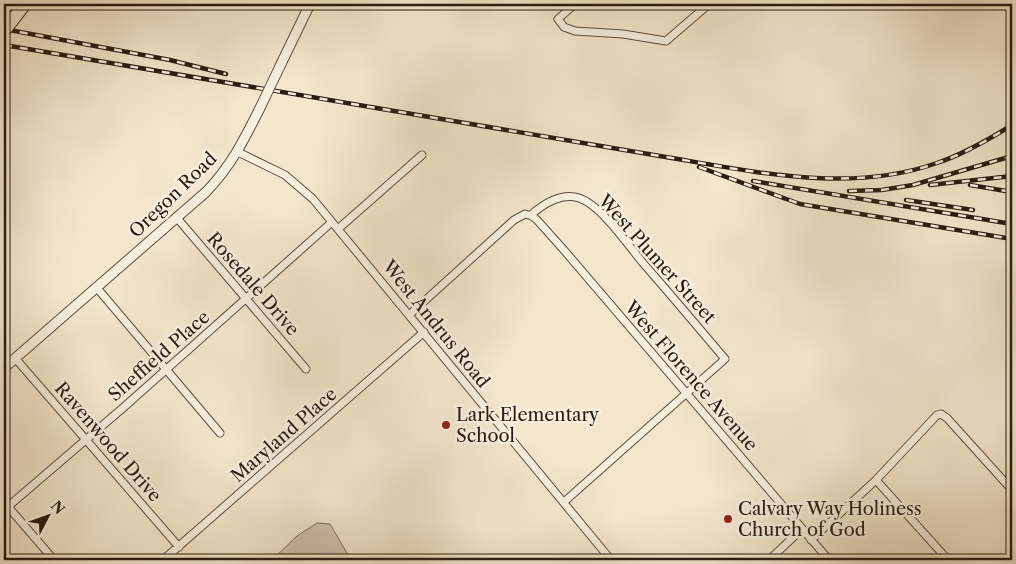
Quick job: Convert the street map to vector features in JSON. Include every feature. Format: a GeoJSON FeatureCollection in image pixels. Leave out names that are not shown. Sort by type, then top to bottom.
{"type":"FeatureCollection","features":[{"type":"Feature","properties":{"kind":"highway"},"geometry":{"type":"LineString","coordinates":[[4,31],[25,4]]}},
{"type":"Feature","properties":{"kind":"street","name":"Oregon Road"},"geometry":{"type":"LineString","coordinates":[[4,368],[97,288],[218,179],[238,152],[310,4]]}},
{"type":"Feature","properties":{"kind":"street"},"geometry":{"type":"LineString","coordinates":[[575,4],[558,19],[564,28],[623,34],[666,41],[709,4]]}},
{"type":"Feature","properties":{"kind":"street","name":"West Andrus Road"},"geometry":{"type":"LineString","coordinates":[[238,152],[272,167],[293,180],[313,199],[611,560]]}},
{"type":"Feature","properties":{"kind":"street"},"geometry":{"type":"LineString","coordinates":[[338,229],[422,155]]}},
{"type":"Feature","properties":{"kind":"street","name":"West Plumer Street"},"geometry":{"type":"LineString","coordinates":[[409,315],[514,220],[522,215],[530,215],[550,202],[566,197],[577,197],[589,203],[615,229],[725,359],[687,394]]}},
{"type":"Feature","properties":{"kind":"street","name":"West Florence Avenue"},"geometry":{"type":"LineString","coordinates":[[530,215],[563,249],[829,560]]}},
{"type":"Feature","properties":{"kind":"street","name":"Rosedale Drive"},"geometry":{"type":"LineString","coordinates":[[176,218],[306,369]]}},
{"type":"Feature","properties":{"kind":"street","name":"Sheffield Place"},"geometry":{"type":"LineString","coordinates":[[5,506],[166,369],[332,222]]}},
{"type":"Feature","properties":{"kind":"street"},"geometry":{"type":"LineString","coordinates":[[97,288],[220,433]]}},
{"type":"Feature","properties":{"kind":"street","name":"Maryland Place"},"geometry":{"type":"LineString","coordinates":[[163,560],[424,332]]}},
{"type":"Feature","properties":{"kind":"street","name":"Ravenwood Drive"},"geometry":{"type":"LineString","coordinates":[[15,358],[179,547]]}},
{"type":"Feature","properties":{"kind":"street"},"geometry":{"type":"LineString","coordinates":[[564,502],[687,394]]}},
{"type":"Feature","properties":{"kind":"street"},"geometry":{"type":"LineString","coordinates":[[811,540],[876,480],[932,419],[941,414],[947,418],[1012,490]]}},
{"type":"Feature","properties":{"kind":"street"},"geometry":{"type":"LineString","coordinates":[[876,480],[948,560]]}},
{"type":"Feature","properties":{"kind":"street"},"geometry":{"type":"LineString","coordinates":[[5,506],[54,560]]}},
{"type":"Feature","properties":{"kind":"street"},"geometry":{"type":"LineString","coordinates":[[769,560],[802,529]]}},
{"type":"Feature","properties":{"kind":"shaded area"},"geometry":{"type":"Polygon","coordinates":[[[317,523],[330,524],[351,560],[272,560],[297,536],[317,523]]]}},
{"type":"Feature","properties":{"kind":"railway"},"geometry":{"type":"LineString","coordinates":[[4,29],[170,60],[226,74]]}},
{"type":"Feature","properties":{"kind":"railway"},"geometry":{"type":"LineString","coordinates":[[4,45],[760,173],[796,177],[867,177],[903,172],[937,163],[957,155],[1012,125]]}},
{"type":"Feature","properties":{"kind":"railway"},"geometry":{"type":"LineString","coordinates":[[849,191],[882,190],[913,185],[1012,156]]}},
{"type":"Feature","properties":{"kind":"railway"},"geometry":{"type":"LineString","coordinates":[[699,167],[800,204],[1012,239]]}},
{"type":"Feature","properties":{"kind":"railway"},"geometry":{"type":"LineString","coordinates":[[930,185],[1012,176]]}},
{"type":"Feature","properties":{"kind":"railway"},"geometry":{"type":"LineString","coordinates":[[753,181],[1012,224]]}},
{"type":"Feature","properties":{"kind":"railway"},"geometry":{"type":"LineString","coordinates":[[970,185],[1012,192]]}},
{"type":"Feature","properties":{"kind":"railway"},"geometry":{"type":"LineString","coordinates":[[906,200],[973,210]]}},
{"type":"Feature","properties":{"kind":"place","name":"Lark Elementary School"},"geometry":{"type":"Point","coordinates":[446,425]}},
{"type":"Feature","properties":{"kind":"place","name":"Calvary Way Holiness Church of God"},"geometry":{"type":"Point","coordinates":[728,519]}}]}
